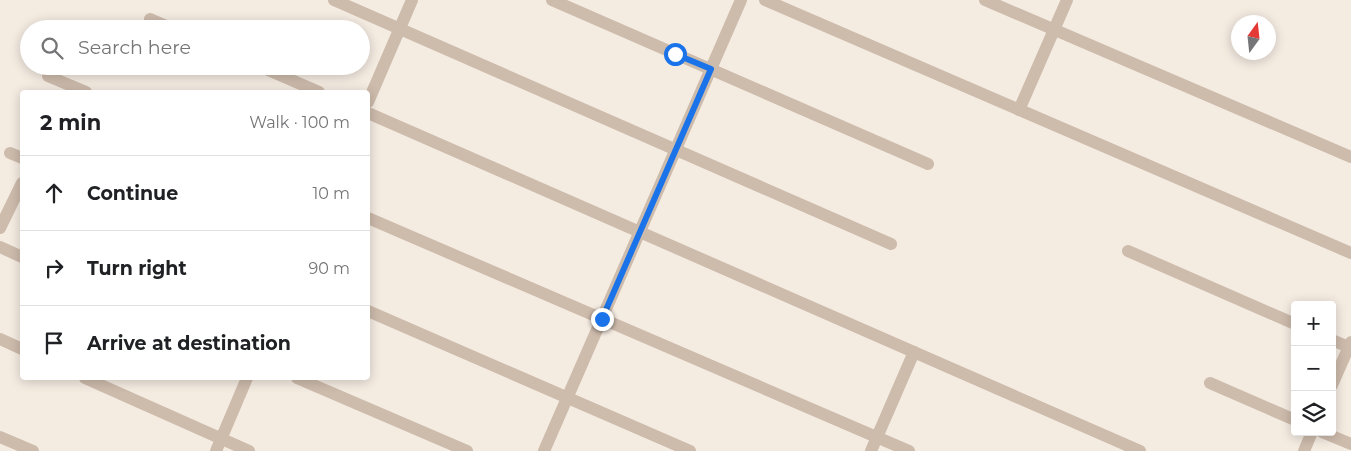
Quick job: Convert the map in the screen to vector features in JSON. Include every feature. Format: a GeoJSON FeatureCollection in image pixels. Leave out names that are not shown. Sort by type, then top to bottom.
{"type":"FeatureCollection","features":[{"type":"Feature","properties":{"kind":"street"},"geometry":{"type":"LineString","coordinates":[[334,0],[891,244]]}},
{"type":"Feature","properties":{"kind":"street"},"geometry":{"type":"LineString","coordinates":[[370,97],[412,0]]}},
{"type":"Feature","properties":{"kind":"street"},"geometry":{"type":"LineString","coordinates":[[552,0],[928,164]]}},
{"type":"Feature","properties":{"kind":"street"},"geometry":{"type":"LineString","coordinates":[[544,451],[741,0]]}},
{"type":"Feature","properties":{"kind":"street"},"geometry":{"type":"LineString","coordinates":[[765,0],[1351,254]]}},
{"type":"Feature","properties":{"kind":"street"},"geometry":{"type":"LineString","coordinates":[[985,0],[1351,157]]}},
{"type":"Feature","properties":{"kind":"street"},"geometry":{"type":"LineString","coordinates":[[1019,110],[1068,0]]}},
{"type":"Feature","properties":{"kind":"street"},"geometry":{"type":"LineString","coordinates":[[280,75],[314,90]]}},
{"type":"Feature","properties":{"kind":"street"},"geometry":{"type":"LineString","coordinates":[[48,76],[69,89]]}},
{"type":"Feature","properties":{"kind":"street"},"geometry":{"type":"LineString","coordinates":[[370,115],[1140,451]]}},
{"type":"Feature","properties":{"kind":"street"},"geometry":{"type":"LineString","coordinates":[[0,228],[20,187]]}},
{"type":"Feature","properties":{"kind":"street"},"geometry":{"type":"LineString","coordinates":[[370,219],[909,451]]}},
{"type":"Feature","properties":{"kind":"street"},"geometry":{"type":"LineString","coordinates":[[0,247],[20,256]]}},
{"type":"Feature","properties":{"kind":"street"},"geometry":{"type":"LineString","coordinates":[[1128,251],[1291,322]]}},
{"type":"Feature","properties":{"kind":"street"},"geometry":{"type":"LineString","coordinates":[[370,312],[690,451]]}},
{"type":"Feature","properties":{"kind":"street"},"geometry":{"type":"LineString","coordinates":[[0,339],[20,348]]}},
{"type":"Feature","properties":{"kind":"street"},"geometry":{"type":"LineString","coordinates":[[1336,341],[1350,346],[1336,377]]}},
{"type":"Feature","properties":{"kind":"street"},"geometry":{"type":"LineString","coordinates":[[871,451],[914,352]]}},
{"type":"Feature","properties":{"kind":"street"},"geometry":{"type":"LineString","coordinates":[[89,380],[249,451]]}},
{"type":"Feature","properties":{"kind":"street"},"geometry":{"type":"LineString","coordinates":[[216,451],[246,380]]}},
{"type":"Feature","properties":{"kind":"street"},"geometry":{"type":"LineString","coordinates":[[302,380],[467,451]]}},
{"type":"Feature","properties":{"kind":"street"},"geometry":{"type":"LineString","coordinates":[[1210,383],[1291,418]]}},
{"type":"Feature","properties":{"kind":"street"},"geometry":{"type":"LineString","coordinates":[[1304,451],[1310,436]]}},
{"type":"Feature","properties":{"kind":"street"},"geometry":{"type":"LineString","coordinates":[[1332,436],[1351,444]]}},
{"type":"Feature","properties":{"kind":"street"},"geometry":{"type":"LineString","coordinates":[[0,437],[33,451]]}},
{"type":"Feature","properties":{"kind":"route"},"geometry":{"type":"LineString","coordinates":[[602,319],[711,69],[675,54]]}}]}
